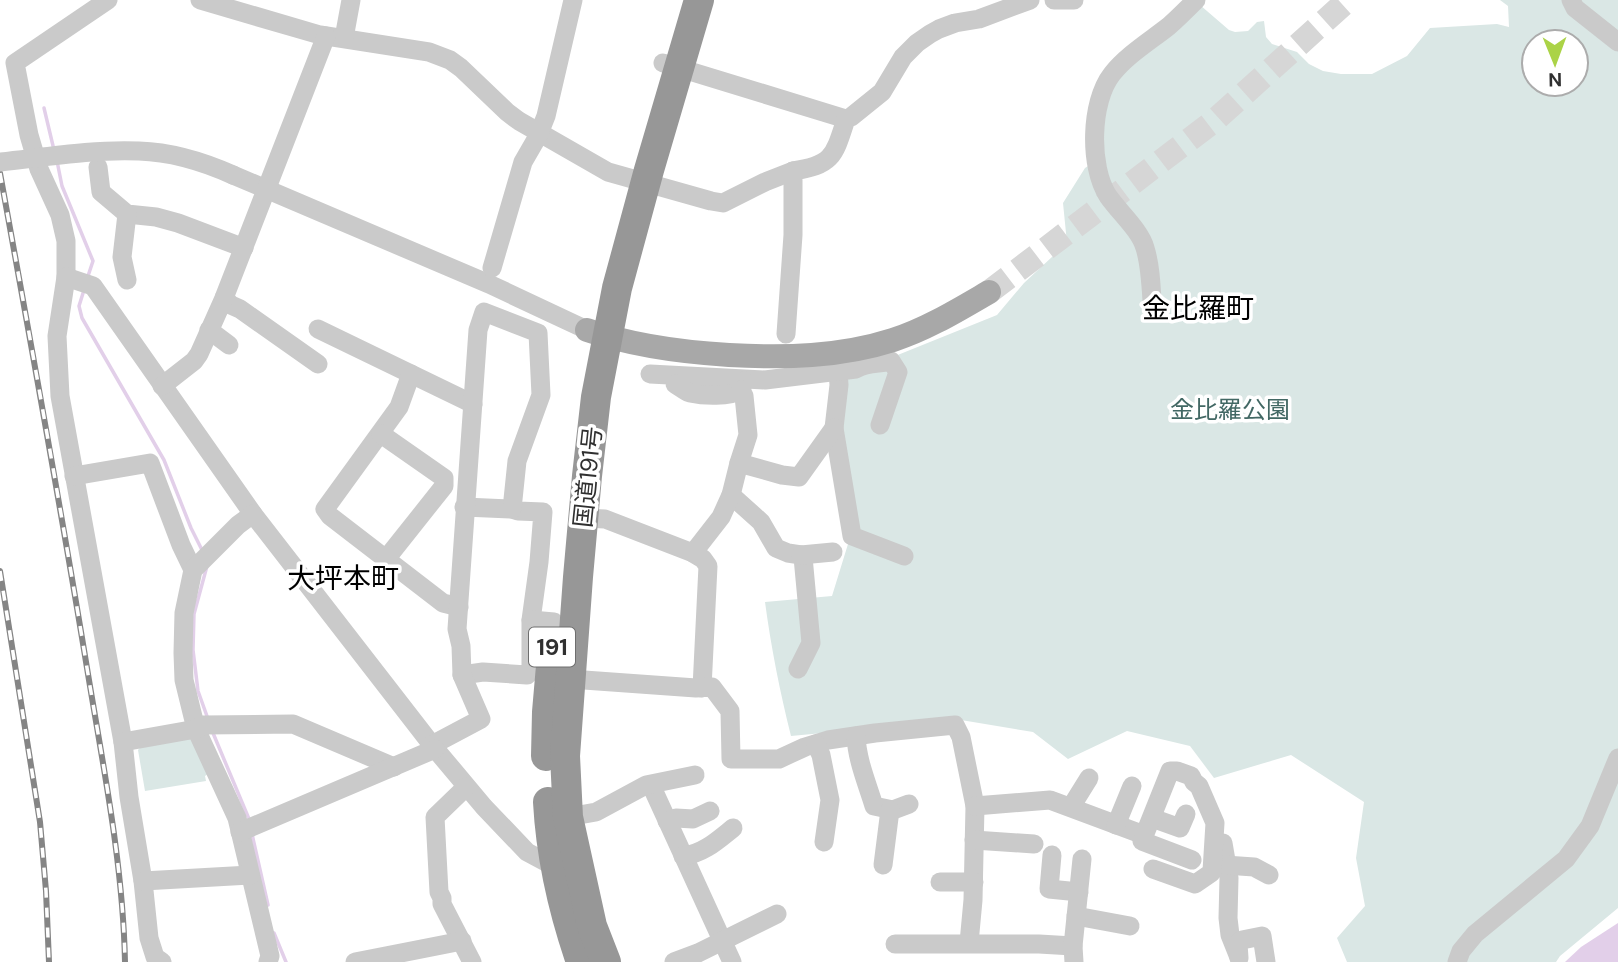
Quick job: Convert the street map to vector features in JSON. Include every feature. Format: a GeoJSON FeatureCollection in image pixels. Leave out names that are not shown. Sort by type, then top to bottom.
{"type":"FeatureCollection","features":[{"type":"Feature","properties":{"kind":"highway","name":"国道191号"},"geometry":{"type":"LineString","coordinates":[[671,65],[683,0]]}},
{"type":"Feature","properties":{"kind":"highway","name":"国道191号"},"geometry":{"type":"LineString","coordinates":[[606,962],[550,830],[542,621],[559,559],[573,430],[597,333],[617,288],[636,180],[671,65],[699,0]]}},
{"type":"Feature","properties":{"kind":"highway","name":"国道191号"},"geometry":{"type":"LineString","coordinates":[[582,962],[566,916],[568,817],[565,756],[583,518],[596,397],[597,333]]}},
{"type":"Feature","properties":{"kind":"main road"},"geometry":{"type":"LineString","coordinates":[[597,333],[715,370],[776,358],[823,355],[874,345],[918,331],[989,292]]}},
{"type":"Feature","properties":{"kind":"street"},"geometry":{"type":"LineString","coordinates":[[108,0],[15,63],[29,135],[39,169],[60,215],[79,282],[162,386],[253,514],[467,787],[527,852],[566,866]]}},
{"type":"Feature","properties":{"kind":"street"},"geometry":{"type":"LineString","coordinates":[[200,0],[281,25],[335,37],[429,52],[450,60],[507,112],[608,172],[723,203],[765,182],[824,163],[832,156],[846,119]]}},
{"type":"Feature","properties":{"kind":"street"},"geometry":{"type":"LineString","coordinates":[[162,386],[194,361],[224,298],[266,189],[351,0]]}},
{"type":"Feature","properties":{"kind":"street"},"geometry":{"type":"LineString","coordinates":[[492,268],[523,162],[546,116],[573,0]]}},
{"type":"Feature","properties":{"kind":"street"},"geometry":{"type":"LineString","coordinates":[[671,65],[846,119],[882,93],[903,57],[930,34],[955,23],[979,19],[1030,0]]}},
{"type":"Feature","properties":{"kind":"street"},"geometry":{"type":"LineString","coordinates":[[1054,0],[1074,0]]}},
{"type":"Feature","properties":{"kind":"street"},"geometry":{"type":"LineString","coordinates":[[1152,300],[1145,246],[1101,185],[1097,173],[1095,155],[1099,101],[1111,75],[1124,61],[1170,25],[1196,0]]}},
{"type":"Feature","properties":{"kind":"street"},"geometry":{"type":"LineString","coordinates":[[1572,0],[1575,8],[1618,42]]}},
{"type":"Feature","properties":{"kind":"street"},"geometry":{"type":"LineString","coordinates":[[0,162],[97,152],[141,151],[190,159],[489,284],[597,333]]}},
{"type":"Feature","properties":{"kind":"street"},"geometry":{"type":"LineString","coordinates":[[98,167],[101,192],[127,214],[178,223],[244,248]]}},
{"type":"Feature","properties":{"kind":"street"},"geometry":{"type":"LineString","coordinates":[[786,334],[793,235],[793,171]]}},
{"type":"Feature","properties":{"kind":"street"},"geometry":{"type":"LineString","coordinates":[[127,214],[122,257],[127,280]]}},
{"type":"Feature","properties":{"kind":"street"},"geometry":{"type":"LineString","coordinates":[[79,282],[57,336],[60,396],[123,742],[149,938],[155,957],[162,962]]}},
{"type":"Feature","properties":{"kind":"street"},"geometry":{"type":"LineString","coordinates":[[224,298],[318,364]]}},
{"type":"Feature","properties":{"kind":"street"},"geometry":{"type":"LineString","coordinates":[[248,829],[394,767],[481,719],[462,675],[461,646],[457,629],[478,330],[484,312],[538,333],[541,396],[519,451],[512,509]]}},
{"type":"Feature","properties":{"kind":"street"},"geometry":{"type":"LineString","coordinates":[[318,329],[411,374],[473,396]]}},
{"type":"Feature","properties":{"kind":"street"},"geometry":{"type":"LineString","coordinates":[[209,330],[229,345]]}},
{"type":"Feature","properties":{"kind":"street"},"geometry":{"type":"LineString","coordinates":[[395,354],[473,396]]}},
{"type":"Feature","properties":{"kind":"street"},"geometry":{"type":"LineString","coordinates":[[715,370],[711,384],[706,386],[663,382],[653,374],[715,370],[743,384],[856,369],[862,365],[891,361],[898,372],[880,425]]}},
{"type":"Feature","properties":{"kind":"street"},"geometry":{"type":"LineString","coordinates":[[838,371],[834,428],[852,536],[904,556]]}},
{"type":"Feature","properties":{"kind":"street"},"geometry":{"type":"LineString","coordinates":[[411,374],[400,407],[325,509],[330,516],[443,603],[459,607]]}},
{"type":"Feature","properties":{"kind":"street"},"geometry":{"type":"LineString","coordinates":[[676,384],[688,392],[714,395],[734,394],[743,384]]}},
{"type":"Feature","properties":{"kind":"street"},"geometry":{"type":"LineString","coordinates":[[693,552],[721,517],[731,495],[748,435],[743,384]]}},
{"type":"Feature","properties":{"kind":"street"},"geometry":{"type":"LineString","coordinates":[[739,463],[799,477],[834,428]]}},
{"type":"Feature","properties":{"kind":"street"},"geometry":{"type":"LineString","coordinates":[[381,434],[444,478],[444,486],[386,559]]}},
{"type":"Feature","properties":{"kind":"street"},"geometry":{"type":"LineString","coordinates":[[74,476],[150,463],[181,545],[201,561]]}},
{"type":"Feature","properties":{"kind":"street"},"geometry":{"type":"LineString","coordinates":[[731,495],[750,504],[765,516]]}},
{"type":"Feature","properties":{"kind":"street"},"geometry":{"type":"LineString","coordinates":[[731,495],[761,522],[776,548],[801,555],[833,552]]}},
{"type":"Feature","properties":{"kind":"street"},"geometry":{"type":"LineString","coordinates":[[462,675],[483,672],[527,675],[531,670],[542,621],[538,562],[543,512],[464,507]]}},
{"type":"Feature","properties":{"kind":"street"},"geometry":{"type":"LineString","coordinates":[[253,514],[201,561],[184,613],[183,653],[184,680],[206,726],[237,818],[248,829],[250,875],[270,956],[268,962]]}},
{"type":"Feature","properties":{"kind":"street"},"geometry":{"type":"LineString","coordinates":[[583,518],[604,519],[693,552],[708,566],[702,688]]}},
{"type":"Feature","properties":{"kind":"street"},"geometry":{"type":"LineString","coordinates":[[799,669],[811,643],[801,555]]}},
{"type":"Feature","properties":{"kind":"street"},"geometry":{"type":"LineString","coordinates":[[570,679],[712,687],[730,711],[731,759],[779,760],[806,747],[856,736],[955,725],[961,737],[975,806],[974,882],[969,943]]}},
{"type":"Feature","properties":{"kind":"street"},"geometry":{"type":"LineString","coordinates":[[123,742],[206,726],[293,724],[394,767]]}},
{"type":"Feature","properties":{"kind":"street"},"geometry":{"type":"LineString","coordinates":[[856,736],[874,806],[899,807],[883,865]]}},
{"type":"Feature","properties":{"kind":"street"},"geometry":{"type":"LineString","coordinates":[[816,744],[821,755],[830,800],[824,842]]}},
{"type":"Feature","properties":{"kind":"street"},"geometry":{"type":"LineString","coordinates":[[1457,962],[1461,951],[1475,934],[1566,859],[1590,826],[1618,758]]}},
{"type":"Feature","properties":{"kind":"street"},"geometry":{"type":"LineString","coordinates":[[1192,860],[1142,841],[1170,771],[1191,776],[1219,825],[1229,886],[1230,934],[1239,958]]}},
{"type":"Feature","properties":{"kind":"street"},"geometry":{"type":"LineString","coordinates":[[568,817],[596,812],[646,785],[695,775]]}},
{"type":"Feature","properties":{"kind":"street"},"geometry":{"type":"LineString","coordinates":[[1071,807],[1089,778]]}},
{"type":"Feature","properties":{"kind":"street"},"geometry":{"type":"LineString","coordinates":[[651,785],[732,962]]}},
{"type":"Feature","properties":{"kind":"street"},"geometry":{"type":"LineString","coordinates":[[1116,825],[1132,786]]}},
{"type":"Feature","properties":{"kind":"street"},"geometry":{"type":"LineString","coordinates":[[467,787],[435,817],[442,904],[472,962]]}},
{"type":"Feature","properties":{"kind":"street"},"geometry":{"type":"LineString","coordinates":[[975,806],[1042,800],[1071,807],[1116,825],[1180,828],[1186,814]]}},
{"type":"Feature","properties":{"kind":"street"},"geometry":{"type":"LineString","coordinates":[[667,821],[676,818],[693,819],[710,811]]}},
{"type":"Feature","properties":{"kind":"street"},"geometry":{"type":"LineString","coordinates":[[1153,869],[1195,884],[1211,873],[1219,825]]}},
{"type":"Feature","properties":{"kind":"street"},"geometry":{"type":"LineString","coordinates":[[682,856],[692,855],[713,844],[733,828]]}},
{"type":"Feature","properties":{"kind":"street"},"geometry":{"type":"LineString","coordinates":[[974,840],[1034,844]]}},
{"type":"Feature","properties":{"kind":"street"},"geometry":{"type":"LineString","coordinates":[[1052,855],[1049,889],[1079,892]]}},
{"type":"Feature","properties":{"kind":"street"},"geometry":{"type":"LineString","coordinates":[[906,950],[969,943],[1008,953],[1074,954],[1082,859]]}},
{"type":"Feature","properties":{"kind":"street"},"geometry":{"type":"LineString","coordinates":[[1226,865],[1254,867],[1269,875]]}},
{"type":"Feature","properties":{"kind":"street"},"geometry":{"type":"LineString","coordinates":[[143,881],[250,875]]}},
{"type":"Feature","properties":{"kind":"street"},"geometry":{"type":"LineString","coordinates":[[940,882],[974,882]]}},
{"type":"Feature","properties":{"kind":"street"},"geometry":{"type":"LineString","coordinates":[[674,962],[777,914]]}},
{"type":"Feature","properties":{"kind":"street"},"geometry":{"type":"LineString","coordinates":[[1076,916],[1130,926]]}},
{"type":"Feature","properties":{"kind":"street"},"geometry":{"type":"LineString","coordinates":[[1239,958],[1238,944],[1242,940],[1262,936],[1266,962]]}},
{"type":"Feature","properties":{"kind":"street"},"geometry":{"type":"LineString","coordinates":[[355,962],[462,941]]}},
{"type":"Feature","properties":{"kind":"green space","name":"金比羅公園"},"geometry":{"type":"Polygon","coordinates":[[[1500,0],[1618,0],[1618,908],[1556,962],[1347,962],[1337,938],[1365,906],[1356,858],[1364,802],[1291,755],[1214,778],[1190,746],[1127,731],[1068,759],[1033,732],[961,720],[791,736],[765,602],[832,596],[848,544],[841,424],[848,375],[997,315],[1024,283],[1067,243],[1063,203],[1085,168],[1100,158],[1105,101],[1121,74],[1200,5],[1235,32],[1248,31],[1257,22],[1264,21],[1266,37],[1272,44],[1297,52],[1309,64],[1323,71],[1341,74],[1372,74],[1407,56],[1430,28],[1497,24],[1509,27],[1508,6],[1500,0]]]}},
{"type":"Feature","properties":{"kind":"green space"},"geometry":{"type":"Polygon","coordinates":[[[186,737],[194,741],[208,774],[205,776],[206,781],[145,791],[138,750],[142,745],[186,737]]]}},
{"type":"Feature","properties":{"kind":"shaded area"},"geometry":{"type":"Polygon","coordinates":[[[1618,923],[1618,962],[1565,962],[1581,947],[1618,923]]]}},
{"type":"Feature","properties":{"kind":"waterway"},"geometry":{"type":"LineString","coordinates":[[44,108],[54,150]]}},
{"type":"Feature","properties":{"kind":"waterway"},"geometry":{"type":"LineString","coordinates":[[57,161],[62,186],[93,261],[87,279]]}},
{"type":"Feature","properties":{"kind":"waterway"},"geometry":{"type":"LineString","coordinates":[[84,290],[79,306],[82,318],[164,460],[203,552]]}},
{"type":"Feature","properties":{"kind":"waterway"},"geometry":{"type":"LineString","coordinates":[[207,566],[194,614],[193,650],[198,691],[208,719]]}},
{"type":"Feature","properties":{"kind":"waterway"},"geometry":{"type":"LineString","coordinates":[[213,733],[249,819]]}},
{"type":"Feature","properties":{"kind":"waterway"},"geometry":{"type":"LineString","coordinates":[[252,834],[268,905]]}},
{"type":"Feature","properties":{"kind":"waterway"},"geometry":{"type":"LineString","coordinates":[[274,933],[286,962]]}},
{"type":"Feature","properties":{"kind":"tunnel"},"geometry":{"type":"LineString","coordinates":[[989,292],[1214,121],[1348,0]]}},
{"type":"Feature","properties":{"kind":"railway"},"geometry":{"type":"LineString","coordinates":[[0,173],[106,778],[120,888],[125,962]]}},
{"type":"Feature","properties":{"kind":"railway"},"geometry":{"type":"LineString","coordinates":[[0,571],[40,822],[49,962]]}},
{"type":"Feature","properties":{"kind":"district","name":"金比羅町"},"geometry":{"type":"Point","coordinates":[1198,308]}},
{"type":"Feature","properties":{"kind":"district","name":"大坪本町"},"geometry":{"type":"Point","coordinates":[343,578]}}]}
